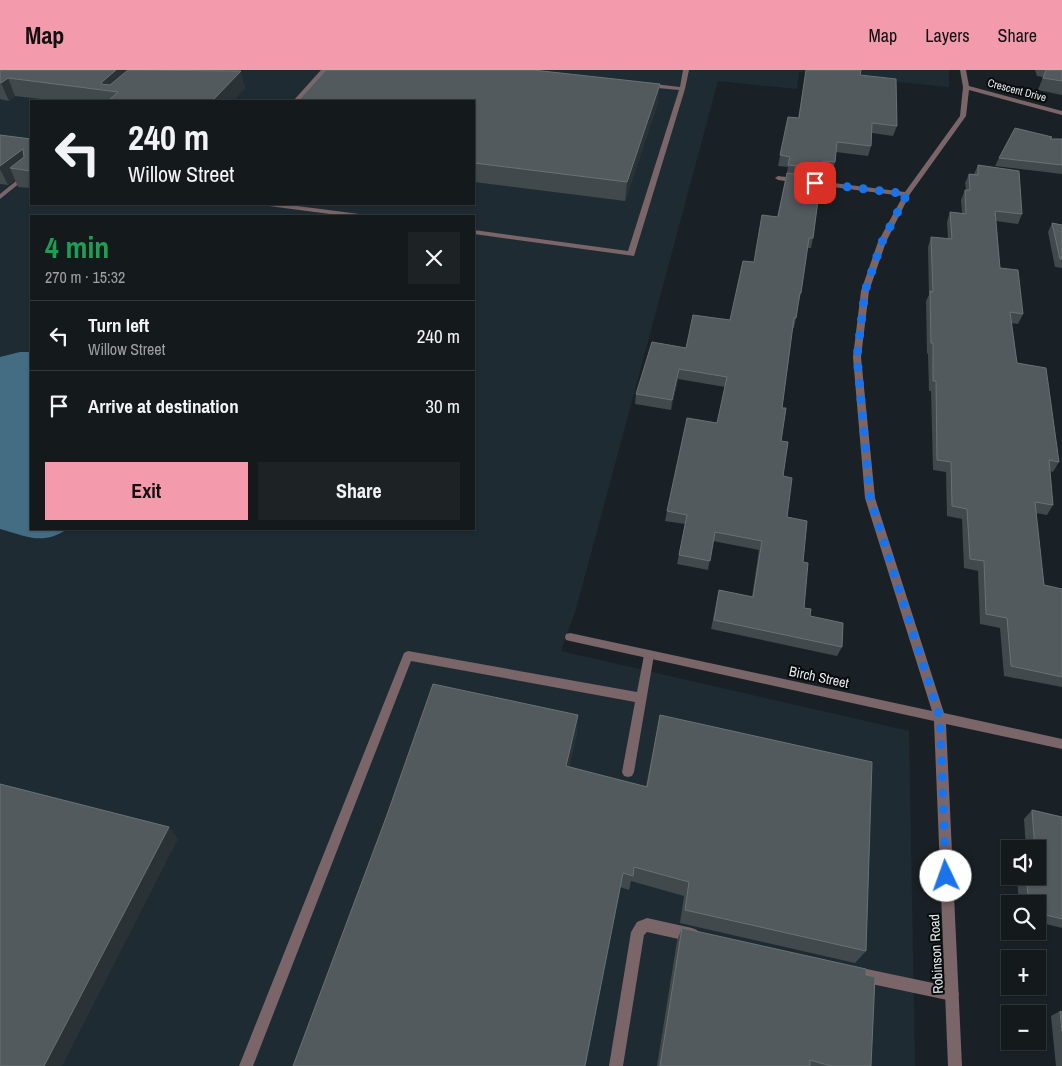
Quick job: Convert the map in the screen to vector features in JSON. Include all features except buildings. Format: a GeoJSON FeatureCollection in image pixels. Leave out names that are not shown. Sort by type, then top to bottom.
{"type":"FeatureCollection","features":[{"type":"Feature","properties":{"kind":"street"},"geometry":{"type":"LineString","coordinates":[[297,100],[324,70]]}},
{"type":"Feature","properties":{"kind":"street"},"geometry":{"type":"LineString","coordinates":[[475,232],[631,254],[682,89],[686,70]]}},
{"type":"Feature","properties":{"kind":"street","name":"Robinson Road"},"geometry":{"type":"LineString","coordinates":[[955,1066],[940,718],[870,498],[857,357],[865,291],[882,242],[907,194],[963,116],[966,87],[963,70]]}},
{"type":"Feature","properties":{"kind":"street"},"geometry":{"type":"LineString","coordinates":[[637,84],[682,89]]}},
{"type":"Feature","properties":{"kind":"street","name":"Crescent Drive"},"geometry":{"type":"LineString","coordinates":[[966,87],[1062,113]]}},
{"type":"Feature","properties":{"kind":"street"},"geometry":{"type":"LineString","coordinates":[[0,197],[30,171]]}},
{"type":"Feature","properties":{"kind":"street"},"geometry":{"type":"LineString","coordinates":[[778,178],[907,194]]}},
{"type":"Feature","properties":{"kind":"street"},"geometry":{"type":"LineString","coordinates":[[276,205],[352,215]]}},
{"type":"Feature","properties":{"kind":"street","name":"Birch Street"},"geometry":{"type":"LineString","coordinates":[[570,637],[1062,744]]}},
{"type":"Feature","properties":{"kind":"street"},"geometry":{"type":"LineString","coordinates":[[628,772],[649,655]]}},
{"type":"Feature","properties":{"kind":"street"},"geometry":{"type":"LineString","coordinates":[[246,1066],[408,656],[641,698]]}},
{"type":"Feature","properties":{"kind":"street"},"geometry":{"type":"LineString","coordinates":[[616,1066],[638,932],[642,927],[656,926],[709,939]]}},
{"type":"Feature","properties":{"kind":"street"},"geometry":{"type":"LineString","coordinates":[[845,971],[952,994]]}},
{"type":"Feature","properties":{"kind":"shaded area"},"geometry":{"type":"Polygon","coordinates":[[[0,70],[949,70],[949,87],[799,72],[797,89],[718,81],[576,609],[561,651],[909,731],[915,1066],[0,1066],[0,70]]]}},
{"type":"Feature","properties":{"kind":"water"},"geometry":{"type":"Polygon","coordinates":[[[20,352],[30,352],[30,530],[65,530],[50,537],[26,537],[0,529],[0,357],[20,352]]]}},
{"type":"Feature","properties":{"kind":"route"},"geometry":{"type":"LineString","coordinates":[[815,183],[907,194],[882,242],[865,291],[857,357],[870,498],[940,718],[946,876]]}}]}
